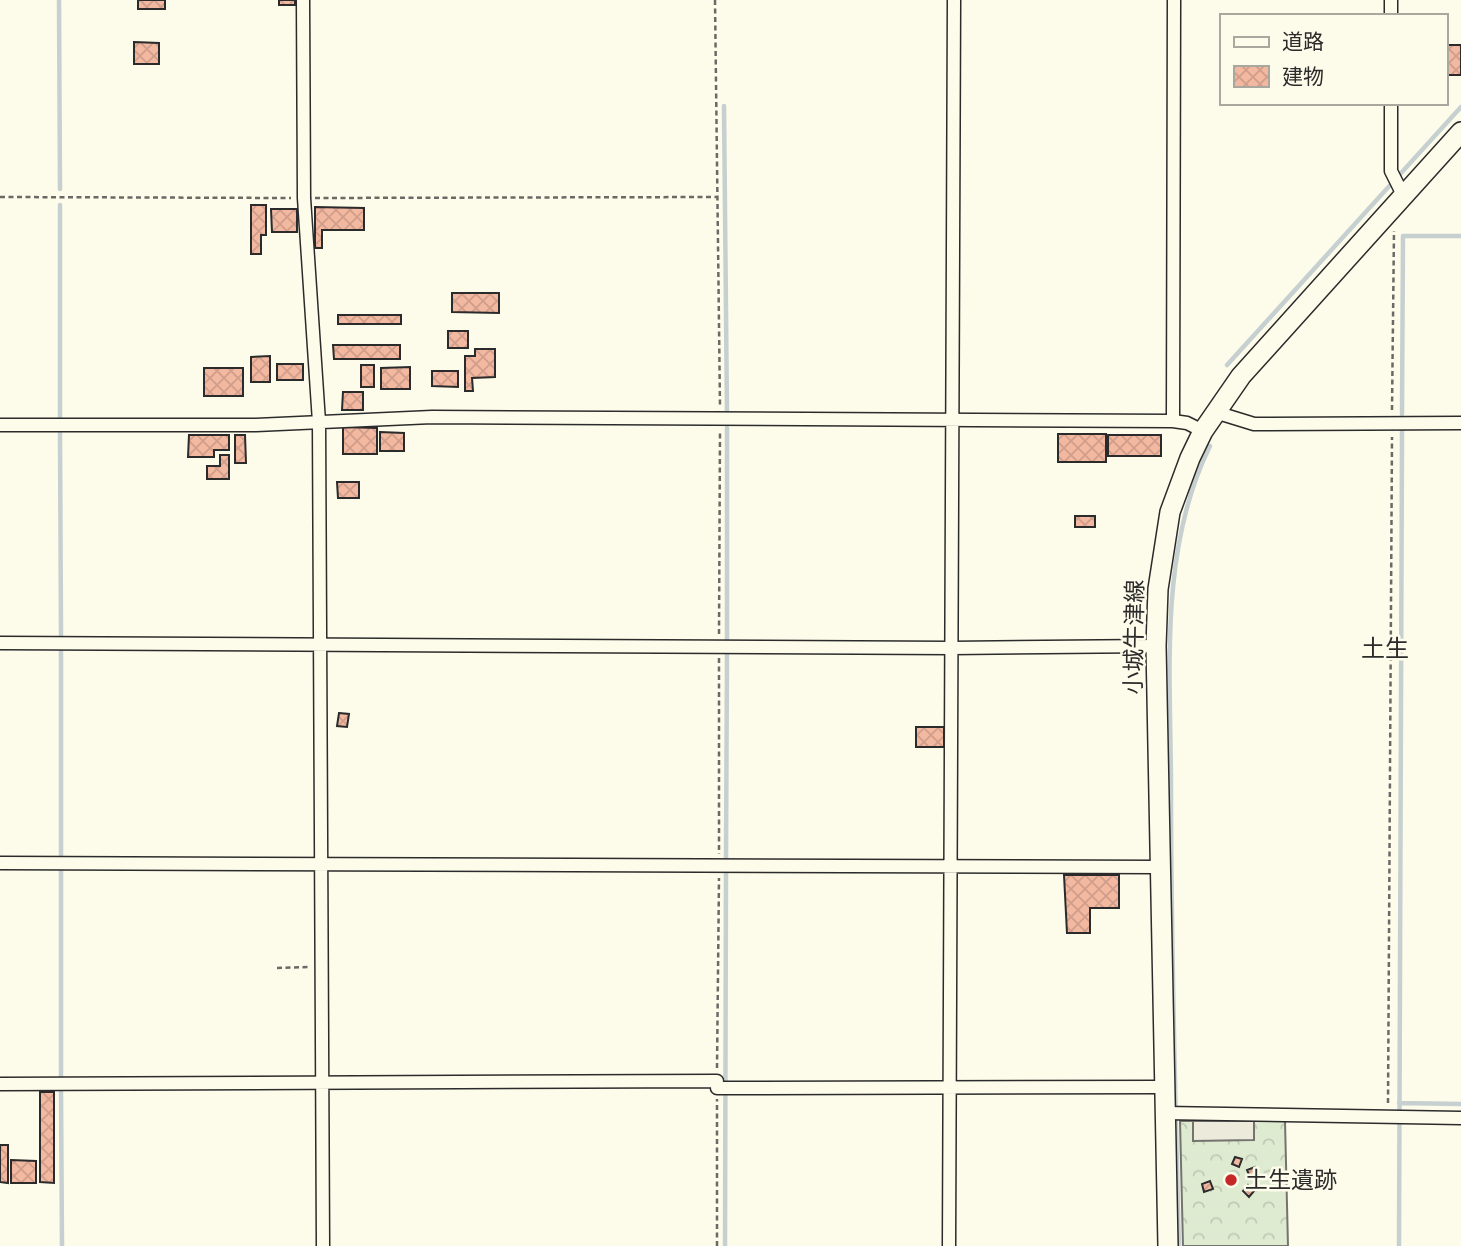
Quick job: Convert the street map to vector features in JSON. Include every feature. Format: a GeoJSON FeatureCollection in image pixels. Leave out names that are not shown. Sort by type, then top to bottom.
{"type":"FeatureCollection","features":[{"type":"Feature","properties":{"kind":"main road","name":"小城牛津線"},"geometry":{"type":"LineString","coordinates":[[1168,1246],[1173,1113],[1164,1087],[1156,646],[1158,589],[1165,537],[1180,482],[1203,431],[1241,376],[1388,212],[1398,186],[1461,132]]}},
{"type":"Feature","properties":{"kind":"street"},"geometry":{"type":"LineString","coordinates":[[303,0],[304,198],[318,422],[323,1246]]}},
{"type":"Feature","properties":{"kind":"street"},"geometry":{"type":"LineString","coordinates":[[949,1246],[954,0]]}},
{"type":"Feature","properties":{"kind":"street"},"geometry":{"type":"LineString","coordinates":[[1173,421],[1174,0]]}},
{"type":"Feature","properties":{"kind":"street"},"geometry":{"type":"LineString","coordinates":[[1391,105],[1398,186]]}},
{"type":"Feature","properties":{"kind":"street"},"geometry":{"type":"LineString","coordinates":[[1215,412],[1254,424],[1461,423]]}},
{"type":"Feature","properties":{"kind":"street"},"geometry":{"type":"LineString","coordinates":[[0,425],[256,425],[432,417],[1173,421],[1187,423],[1203,431]]}},
{"type":"Feature","properties":{"kind":"street"},"geometry":{"type":"LineString","coordinates":[[0,643],[952,648],[1156,646]]}},
{"type":"Feature","properties":{"kind":"street"},"geometry":{"type":"LineString","coordinates":[[0,863],[1159,867]]}},
{"type":"Feature","properties":{"kind":"street"},"geometry":{"type":"LineString","coordinates":[[0,1084],[1164,1087]]}},
{"type":"Feature","properties":{"kind":"street"},"geometry":{"type":"LineString","coordinates":[[1173,1113],[1461,1118]]}},
{"type":"Feature","properties":{"kind":"path"},"geometry":{"type":"LineString","coordinates":[[715,0],[721,420],[717,1246]]}},
{"type":"Feature","properties":{"kind":"path"},"geometry":{"type":"LineString","coordinates":[[0,197],[718,197]]}},
{"type":"Feature","properties":{"kind":"path"},"geometry":{"type":"LineString","coordinates":[[1388,212],[1394,229],[1392,423],[1396,1117]]}},
{"type":"Feature","properties":{"kind":"path"},"geometry":{"type":"LineString","coordinates":[[277,968],[321,967]]}},
{"type":"Feature","properties":{"kind":"green space"},"geometry":{"type":"Polygon","coordinates":[[[1180,1121],[1285,1121],[1288,1246],[1183,1246],[1180,1121]]]}},
{"type":"Feature","properties":{"kind":"shaded area"},"geometry":{"type":"Polygon","coordinates":[[[1193,1121],[1254,1121],[1254,1140],[1193,1141],[1193,1121]]]}},
{"type":"Feature","properties":{"kind":"building"},"geometry":{"type":"Polygon","coordinates":[[[138,0],[165,0],[165,9],[138,9],[138,0]]]}},
{"type":"Feature","properties":{"kind":"building"},"geometry":{"type":"Polygon","coordinates":[[[279,0],[295,0],[295,5],[279,5],[279,0]]]}},
{"type":"Feature","properties":{"kind":"building"},"geometry":{"type":"Polygon","coordinates":[[[134,42],[159,43],[159,64],[134,64],[134,42]]]}},
{"type":"Feature","properties":{"kind":"building"},"geometry":{"type":"Polygon","coordinates":[[[1447,45],[1461,45],[1461,75],[1447,75],[1447,45]]]}},
{"type":"Feature","properties":{"kind":"building"},"geometry":{"type":"Polygon","coordinates":[[[251,205],[266,205],[266,235],[261,235],[261,254],[251,254],[251,205]]]}},
{"type":"Feature","properties":{"kind":"building"},"geometry":{"type":"Polygon","coordinates":[[[315,207],[364,208],[364,230],[322,230],[322,248],[315,248],[315,207]]]}},
{"type":"Feature","properties":{"kind":"building"},"geometry":{"type":"Polygon","coordinates":[[[271,209],[297,209],[297,232],[272,232],[271,209]]]}},
{"type":"Feature","properties":{"kind":"building"},"geometry":{"type":"Polygon","coordinates":[[[452,293],[499,293],[499,313],[452,312],[452,293]]]}},
{"type":"Feature","properties":{"kind":"building"},"geometry":{"type":"Polygon","coordinates":[[[338,315],[401,315],[401,324],[338,324],[338,315]]]}},
{"type":"Feature","properties":{"kind":"building"},"geometry":{"type":"Polygon","coordinates":[[[448,331],[468,331],[468,348],[448,348],[448,331]]]}},
{"type":"Feature","properties":{"kind":"building"},"geometry":{"type":"Polygon","coordinates":[[[333,345],[400,345],[400,359],[334,359],[333,345]]]}},
{"type":"Feature","properties":{"kind":"building"},"geometry":{"type":"Polygon","coordinates":[[[475,349],[495,349],[495,377],[472,378],[473,391],[465,391],[465,356],[475,356],[475,349]]]}},
{"type":"Feature","properties":{"kind":"building"},"geometry":{"type":"Polygon","coordinates":[[[270,356],[270,382],[251,382],[251,357],[270,356]]]}},
{"type":"Feature","properties":{"kind":"building"},"geometry":{"type":"Polygon","coordinates":[[[277,364],[303,364],[303,380],[277,380],[277,364]]]}},
{"type":"Feature","properties":{"kind":"building"},"geometry":{"type":"Polygon","coordinates":[[[361,365],[374,365],[374,387],[361,387],[361,365]]]}},
{"type":"Feature","properties":{"kind":"building"},"geometry":{"type":"Polygon","coordinates":[[[410,367],[410,389],[381,389],[381,368],[410,367]]]}},
{"type":"Feature","properties":{"kind":"building"},"geometry":{"type":"Polygon","coordinates":[[[204,368],[243,368],[243,396],[204,396],[204,368]]]}},
{"type":"Feature","properties":{"kind":"building"},"geometry":{"type":"Polygon","coordinates":[[[432,371],[458,371],[458,387],[432,386],[432,371]]]}},
{"type":"Feature","properties":{"kind":"building"},"geometry":{"type":"Polygon","coordinates":[[[343,392],[363,392],[363,410],[342,410],[343,392]]]}},
{"type":"Feature","properties":{"kind":"building"},"geometry":{"type":"Polygon","coordinates":[[[343,427],[377,428],[377,454],[343,454],[343,427]]]}},
{"type":"Feature","properties":{"kind":"building"},"geometry":{"type":"Polygon","coordinates":[[[380,432],[404,433],[404,451],[380,451],[380,432]]]}},
{"type":"Feature","properties":{"kind":"building"},"geometry":{"type":"Polygon","coordinates":[[[1058,434],[1106,434],[1106,462],[1058,462],[1058,434]]]}},
{"type":"Feature","properties":{"kind":"building"},"geometry":{"type":"Polygon","coordinates":[[[189,435],[229,435],[229,450],[214,450],[214,457],[188,457],[189,435]]]}},
{"type":"Feature","properties":{"kind":"building"},"geometry":{"type":"Polygon","coordinates":[[[235,435],[245,435],[246,463],[235,463],[235,435]]]}},
{"type":"Feature","properties":{"kind":"building"},"geometry":{"type":"Polygon","coordinates":[[[1108,435],[1161,435],[1161,456],[1108,456],[1108,435]]]}},
{"type":"Feature","properties":{"kind":"building"},"geometry":{"type":"Polygon","coordinates":[[[220,455],[229,455],[229,479],[207,479],[207,466],[220,466],[220,455]]]}},
{"type":"Feature","properties":{"kind":"building"},"geometry":{"type":"Polygon","coordinates":[[[337,482],[359,482],[359,498],[338,498],[337,482]]]}},
{"type":"Feature","properties":{"kind":"building"},"geometry":{"type":"Polygon","coordinates":[[[1075,516],[1095,516],[1095,527],[1075,527],[1075,516]]]}},
{"type":"Feature","properties":{"kind":"building"},"geometry":{"type":"Polygon","coordinates":[[[339,713],[349,714],[347,727],[337,726],[339,713]]]}},
{"type":"Feature","properties":{"kind":"building"},"geometry":{"type":"Polygon","coordinates":[[[916,727],[944,727],[944,747],[916,747],[916,727]]]}},
{"type":"Feature","properties":{"kind":"building"},"geometry":{"type":"Polygon","coordinates":[[[1064,875],[1119,875],[1119,908],[1090,908],[1090,933],[1067,933],[1064,875]]]}},
{"type":"Feature","properties":{"kind":"building"},"geometry":{"type":"Polygon","coordinates":[[[40,1092],[54,1092],[54,1183],[40,1182],[40,1092]]]}},
{"type":"Feature","properties":{"kind":"building"},"geometry":{"type":"Polygon","coordinates":[[[0,1145],[8,1145],[8,1183],[0,1182],[0,1145]]]}},
{"type":"Feature","properties":{"kind":"building"},"geometry":{"type":"Polygon","coordinates":[[[1235,1157],[1242,1159],[1239,1167],[1232,1164],[1235,1157]]]}},
{"type":"Feature","properties":{"kind":"building"},"geometry":{"type":"Polygon","coordinates":[[[11,1160],[36,1161],[36,1183],[11,1183],[11,1160]]]}},
{"type":"Feature","properties":{"kind":"building"},"geometry":{"type":"Polygon","coordinates":[[[1255,1167],[1258,1174],[1250,1177],[1247,1170],[1255,1167]]]}},
{"type":"Feature","properties":{"kind":"building"},"geometry":{"type":"Polygon","coordinates":[[[1210,1181],[1213,1189],[1204,1192],[1202,1184],[1210,1181]]]}},
{"type":"Feature","properties":{"kind":"building"},"geometry":{"type":"Polygon","coordinates":[[[1248,1185],[1254,1191],[1249,1197],[1243,1191],[1248,1185]]]}},
{"type":"Feature","properties":{"kind":"waterway"},"geometry":{"type":"LineString","coordinates":[[59,0],[60,189]]}},
{"type":"Feature","properties":{"kind":"waterway"},"geometry":{"type":"LineString","coordinates":[[724,106],[727,414]]}},
{"type":"Feature","properties":{"kind":"waterway"},"geometry":{"type":"LineString","coordinates":[[1227,365],[1461,107]]}},
{"type":"Feature","properties":{"kind":"waterway"},"geometry":{"type":"LineString","coordinates":[[60,205],[60,421]]}},
{"type":"Feature","properties":{"kind":"waterway"},"geometry":{"type":"LineString","coordinates":[[1402,414],[1403,236],[1461,236]]}},
{"type":"Feature","properties":{"kind":"waterway"},"geometry":{"type":"LineString","coordinates":[[727,428],[727,641]]}},
{"type":"Feature","properties":{"kind":"waterway"},"geometry":{"type":"LineString","coordinates":[[1399,1246],[1402,431]]}},
{"type":"Feature","properties":{"kind":"waterway"},"geometry":{"type":"LineString","coordinates":[[60,433],[61,635]]}},
{"type":"Feature","properties":{"kind":"waterway"},"geometry":{"type":"LineString","coordinates":[[1179,1246],[1172,904],[1171,614],[1182,528],[1193,486],[1210,446]]}},
{"type":"Feature","properties":{"kind":"waterway"},"geometry":{"type":"LineString","coordinates":[[61,651],[61,857]]}},
{"type":"Feature","properties":{"kind":"waterway"},"geometry":{"type":"LineString","coordinates":[[726,859],[727,652]]}},
{"type":"Feature","properties":{"kind":"waterway"},"geometry":{"type":"LineString","coordinates":[[725,1246],[726,868]]}},
{"type":"Feature","properties":{"kind":"waterway"},"geometry":{"type":"LineString","coordinates":[[61,870],[61,1076]]}},
{"type":"Feature","properties":{"kind":"waterway"},"geometry":{"type":"LineString","coordinates":[[61,1089],[62,1246]]}},
{"type":"Feature","properties":{"kind":"waterway"},"geometry":{"type":"LineString","coordinates":[[1399,1103],[1461,1104]]}},
{"type":"Feature","properties":{"kind":"place","name":"土生遺跡"},"geometry":{"type":"Point","coordinates":[1231,1180]}},
{"type":"Feature","properties":{"kind":"district","name":"土生"},"geometry":{"type":"Point","coordinates":[1385,649]}}]}
